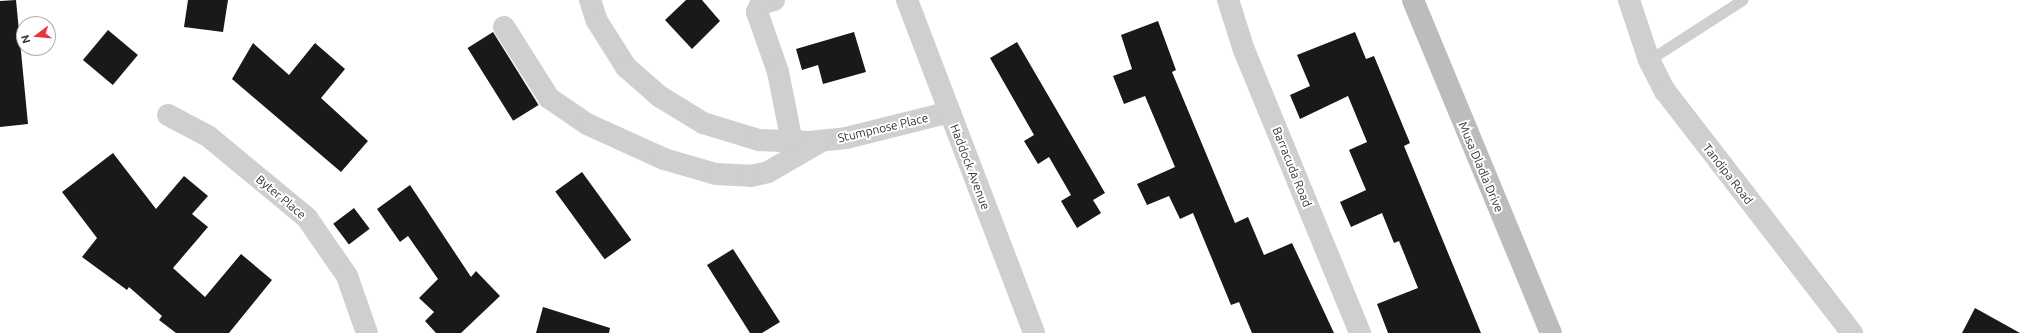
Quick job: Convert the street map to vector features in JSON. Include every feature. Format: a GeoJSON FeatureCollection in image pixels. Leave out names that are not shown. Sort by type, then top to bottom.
{"type":"FeatureCollection","features":[{"type":"Feature","properties":{"kind":"street","name":"Stumpnose Place"},"geometry":{"type":"LineString","coordinates":[[590,0],[597,21],[626,67],[659,96],[703,123],[759,140],[792,142],[823,141],[950,112]]}},
{"type":"Feature","properties":{"kind":"street"},"geometry":{"type":"LineString","coordinates":[[774,0],[760,4],[757,12],[778,72],[792,142]]}},
{"type":"Feature","properties":{"kind":"street","name":"Haddock Avenue"},"geometry":{"type":"LineString","coordinates":[[907,0],[1034,333]]}},
{"type":"Feature","properties":{"kind":"street","name":"Barracuda Road"},"geometry":{"type":"LineString","coordinates":[[1228,0],[1244,50],[1360,333]]}},
{"type":"Feature","properties":{"kind":"street","name":"Musa Dladla Drive"},"geometry":{"type":"LineString","coordinates":[[1413,0],[1551,333]]}},
{"type":"Feature","properties":{"kind":"street","name":"Tandipa Road"},"geometry":{"type":"LineString","coordinates":[[1629,0],[1649,60],[1684,119],[1852,333]]}},
{"type":"Feature","properties":{"kind":"street"},"geometry":{"type":"LineString","coordinates":[[504,27],[549,98],[587,124],[664,159],[716,174],[751,176],[768,172],[823,141]]}},
{"type":"Feature","properties":{"kind":"street","name":"Byter Place"},"geometry":{"type":"LineString","coordinates":[[168,115],[208,136],[307,218],[347,276],[367,333]]}},
{"type":"Feature","properties":{"kind":"lane"},"geometry":{"type":"LineString","coordinates":[[1649,60],[1742,0]]}},
{"type":"Feature","properties":{"kind":"building"},"geometry":{"type":"Polygon","coordinates":[[[16,0],[18,16],[16,16],[16,56],[21,56],[28,124],[0,127],[0,1],[16,0]]]}},
{"type":"Feature","properties":{"kind":"building"},"geometry":{"type":"Polygon","coordinates":[[[188,0],[228,0],[223,32],[184,27],[188,0]]]}},
{"type":"Feature","properties":{"kind":"building"},"geometry":{"type":"Polygon","coordinates":[[[686,0],[702,0],[720,21],[692,49],[665,20],[686,0]]]}},
{"type":"Feature","properties":{"kind":"building"},"geometry":{"type":"Polygon","coordinates":[[[1158,21],[1176,70],[1172,72],[1235,223],[1248,217],[1264,255],[1292,243],[1334,333],[1252,333],[1239,302],[1231,305],[1193,213],[1180,219],[1169,196],[1147,205],[1137,184],[1175,167],[1145,96],[1124,104],[1113,76],[1132,69],[1121,35],[1158,21]]]}},
{"type":"Feature","properties":{"kind":"building"},"geometry":{"type":"Polygon","coordinates":[[[108,30],[138,55],[113,85],[83,60],[108,30]]]}},
{"type":"Feature","properties":{"kind":"building"},"geometry":{"type":"Polygon","coordinates":[[[493,32],[539,105],[513,121],[468,48],[493,32]]]}},
{"type":"Feature","properties":{"kind":"building"},"geometry":{"type":"Polygon","coordinates":[[[854,32],[866,72],[823,84],[818,65],[802,70],[796,49],[854,32]]]}},
{"type":"Feature","properties":{"kind":"building"},"geometry":{"type":"Polygon","coordinates":[[[1355,32],[1366,59],[1374,56],[1410,143],[1404,146],[1481,333],[1388,333],[1377,304],[1418,288],[1399,241],[1394,243],[1382,213],[1351,227],[1340,202],[1366,190],[1349,150],[1367,142],[1348,96],[1300,119],[1290,95],[1310,86],[1297,55],[1355,32]]]}},
{"type":"Feature","properties":{"kind":"building"},"geometry":{"type":"Polygon","coordinates":[[[1017,42],[1105,193],[1093,200],[1101,213],[1077,228],[1061,201],[1071,195],[1049,157],[1038,164],[1024,141],[1034,135],[990,58],[1017,42]]]}},
{"type":"Feature","properties":{"kind":"building"},"geometry":{"type":"Polygon","coordinates":[[[253,43],[289,75],[315,43],[345,69],[321,98],[368,141],[341,172],[232,79],[253,43]]]}},
{"type":"Feature","properties":{"kind":"building"},"geometry":{"type":"Polygon","coordinates":[[[113,153],[156,209],[184,176],[208,196],[192,214],[208,227],[173,268],[205,297],[241,254],[272,280],[229,333],[176,333],[159,320],[162,316],[129,287],[127,290],[82,257],[97,238],[62,192],[113,153]]]}},
{"type":"Feature","properties":{"kind":"building"},"geometry":{"type":"Polygon","coordinates":[[[582,172],[631,240],[605,259],[555,191],[582,172]]]}},
{"type":"Feature","properties":{"kind":"building"},"geometry":{"type":"Polygon","coordinates":[[[410,185],[471,277],[476,271],[500,296],[461,333],[436,333],[425,321],[434,312],[419,298],[438,279],[408,236],[400,242],[377,209],[410,185]]]}},
{"type":"Feature","properties":{"kind":"building"},"geometry":{"type":"Polygon","coordinates":[[[354,208],[370,229],[349,244],[333,224],[354,208]]]}},
{"type":"Feature","properties":{"kind":"building"},"geometry":{"type":"Polygon","coordinates":[[[733,249],[780,322],[762,333],[750,333],[707,265],[733,249]]]}},
{"type":"Feature","properties":{"kind":"building"},"geometry":{"type":"Polygon","coordinates":[[[543,307],[610,328],[609,333],[536,333],[543,307]]]}},
{"type":"Feature","properties":{"kind":"building"},"geometry":{"type":"Polygon","coordinates":[[[1975,308],[2020,333],[1962,333],[1975,308]]]}}]}
